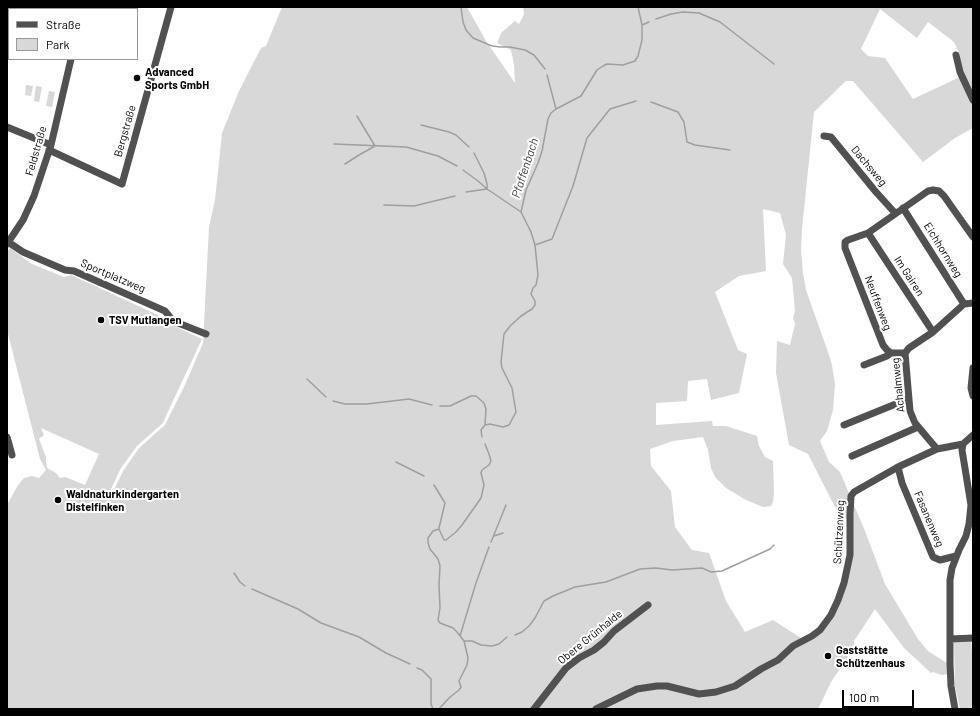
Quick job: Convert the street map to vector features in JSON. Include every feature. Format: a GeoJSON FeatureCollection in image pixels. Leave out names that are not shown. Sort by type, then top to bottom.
{"type":"FeatureCollection","features":[{"type":"Feature","properties":{"kind":"street","name":"Bergstraße"},"geometry":{"type":"LineString","coordinates":[[50,148],[122,184],[171,7]]}},
{"type":"Feature","properties":{"kind":"street"},"geometry":{"type":"LineString","coordinates":[[956,55],[960,72],[973,100]]}},
{"type":"Feature","properties":{"kind":"street","name":"Feldstraße"},"geometry":{"type":"LineString","coordinates":[[8,243],[23,220],[34,196],[50,148],[71,60]]}},
{"type":"Feature","properties":{"kind":"street"},"geometry":{"type":"LineString","coordinates":[[7,127],[50,148]]}},
{"type":"Feature","properties":{"kind":"street","name":"Dachsweg"},"geometry":{"type":"LineString","coordinates":[[824,136],[831,137],[895,213]]}},
{"type":"Feature","properties":{"kind":"street"},"geometry":{"type":"LineString","coordinates":[[868,233],[928,191],[933,190],[940,191],[973,237]]}},
{"type":"Feature","properties":{"kind":"street","name":"Eichhornweg"},"geometry":{"type":"LineString","coordinates":[[903,208],[964,304]]}},
{"type":"Feature","properties":{"kind":"street","name":"Neuffenweg"},"geometry":{"type":"LineString","coordinates":[[868,233],[848,240],[844,245],[883,345],[891,353]]}},
{"type":"Feature","properties":{"kind":"street","name":"Im Gairen"},"geometry":{"type":"LineString","coordinates":[[868,233],[933,332]]}},
{"type":"Feature","properties":{"kind":"street","name":"Sportplatzweg"},"geometry":{"type":"LineString","coordinates":[[8,243],[23,252],[65,270],[74,271],[165,311],[173,321],[206,334]]}},
{"type":"Feature","properties":{"kind":"street"},"geometry":{"type":"LineString","coordinates":[[964,304],[973,303]]}},
{"type":"Feature","properties":{"kind":"street","name":"Achalmweg"},"geometry":{"type":"LineString","coordinates":[[937,449],[918,428],[910,411],[905,353],[909,348],[933,332],[964,304]]}},
{"type":"Feature","properties":{"kind":"street"},"geometry":{"type":"LineString","coordinates":[[864,365],[891,353],[905,353]]}},
{"type":"Feature","properties":{"kind":"street"},"geometry":{"type":"LineString","coordinates":[[973,368],[973,396]]}},
{"type":"Feature","properties":{"kind":"street"},"geometry":{"type":"LineString","coordinates":[[844,425],[908,399]]}},
{"type":"Feature","properties":{"kind":"street"},"geometry":{"type":"LineString","coordinates":[[852,456],[918,428]]}},
{"type":"Feature","properties":{"kind":"street"},"geometry":{"type":"LineString","coordinates":[[955,709],[951,686],[950,580],[956,556],[969,537],[969,524],[972,505],[963,457],[963,444],[973,435]]}},
{"type":"Feature","properties":{"kind":"street"},"geometry":{"type":"LineString","coordinates":[[7,437],[12,455]]}},
{"type":"Feature","properties":{"kind":"street","name":"Schützenweg"},"geometry":{"type":"LineString","coordinates":[[596,709],[637,689],[668,686],[699,694],[716,692],[735,686],[778,660],[793,646],[812,636],[820,630],[831,615],[838,600],[847,573],[850,556],[851,496],[854,492],[937,449],[963,444]]}},
{"type":"Feature","properties":{"kind":"street","name":"Fasanenweg"},"geometry":{"type":"LineString","coordinates":[[898,468],[902,482],[933,557],[940,560],[956,556]]}},
{"type":"Feature","properties":{"kind":"street","name":"Obere Grünhalde"},"geometry":{"type":"LineString","coordinates":[[534,709],[566,668],[579,658],[594,650],[614,631],[648,605]]}},
{"type":"Feature","properties":{"kind":"street"},"geometry":{"type":"LineString","coordinates":[[950,639],[973,638]]}},
{"type":"Feature","properties":{"kind":"street"},"geometry":{"type":"LineString","coordinates":[[539,709],[540,701]]}},
{"type":"Feature","properties":{"kind":"green space"},"geometry":{"type":"Polygon","coordinates":[[[282,7],[467,7],[486,41],[515,83],[514,64],[511,50],[497,43],[501,33],[515,21],[519,24],[524,14],[523,7],[973,7],[973,128],[955,138],[923,162],[853,81],[846,81],[814,112],[801,250],[806,290],[832,365],[835,385],[833,410],[827,431],[820,441],[829,462],[840,472],[865,531],[885,584],[918,639],[928,651],[947,663],[947,674],[942,675],[933,672],[931,673],[904,648],[875,609],[854,641],[854,648],[831,682],[818,709],[7,709],[7,505],[18,485],[24,478],[32,476],[39,478],[46,470],[40,459],[7,330],[7,251],[10,248],[32,264],[64,277],[71,275],[158,315],[158,318],[202,339],[163,423],[137,446],[121,468],[110,491],[113,492],[123,471],[139,448],[165,425],[184,387],[203,343],[209,227],[215,200],[222,133],[239,91],[261,48],[266,46],[282,7]],[[880,9],[861,49],[868,56],[885,58],[913,99],[962,76],[960,55],[954,42],[928,22],[917,38],[880,9]],[[763,209],[766,271],[739,276],[715,292],[738,350],[747,354],[739,393],[711,400],[707,379],[688,381],[687,401],[656,403],[656,425],[712,421],[713,426],[726,426],[757,436],[759,446],[765,457],[773,461],[774,492],[771,506],[763,507],[746,500],[726,488],[715,477],[711,468],[708,450],[703,437],[673,441],[650,449],[651,466],[671,491],[675,527],[692,550],[709,553],[726,601],[745,632],[773,620],[804,640],[820,630],[844,583],[850,523],[835,507],[808,454],[789,445],[776,373],[777,341],[790,345],[795,324],[793,318],[795,311],[792,278],[783,264],[786,235],[780,213],[763,209]],[[41,428],[44,435],[39,439],[46,457],[47,468],[56,473],[60,478],[65,477],[85,485],[99,454],[41,428]]]}},
{"type":"Feature","properties":{"kind":"green space"},"geometry":{"type":"Polygon","coordinates":[[[26,85],[33,86],[31,96],[25,95],[26,85]]]}},
{"type":"Feature","properties":{"kind":"green space"},"geometry":{"type":"Polygon","coordinates":[[[36,86],[42,87],[39,102],[34,101],[36,86]]]}},
{"type":"Feature","properties":{"kind":"green space"},"geometry":{"type":"Polygon","coordinates":[[[49,91],[55,92],[52,107],[46,106],[49,91]]]}},
{"type":"Feature","properties":{"kind":"green space"},"geometry":{"type":"Polygon","coordinates":[[[971,639],[973,665],[973,709],[960,709],[955,686],[954,640],[971,639]]]}},
{"type":"Feature","properties":{"kind":"waterway"},"geometry":{"type":"LineString","coordinates":[[461,7],[463,22],[466,30],[473,38],[492,46],[525,50],[534,55],[545,69]]}},
{"type":"Feature","properties":{"kind":"waterway","name":"Pfaffenbach"},"geometry":{"type":"LineString","coordinates":[[482,437],[481,430],[485,425],[490,424],[503,427],[509,425],[516,412],[512,388],[502,368],[501,362],[504,334],[510,326],[535,305],[535,301],[531,294],[536,285],[538,275],[535,245],[531,232],[521,212],[526,190],[542,151],[548,119],[551,113],[556,109],[581,96],[597,70],[607,64],[623,65],[635,61],[638,56],[642,40],[642,25],[638,7]]}},
{"type":"Feature","properties":{"kind":"waterway"},"geometry":{"type":"LineString","coordinates":[[656,19],[683,12],[699,13],[720,22],[774,64]]}},
{"type":"Feature","properties":{"kind":"waterway","name":"Pfaffenbach"},"geometry":{"type":"LineString","coordinates":[[642,25],[649,22]]}},
{"type":"Feature","properties":{"kind":"waterway"},"geometry":{"type":"LineString","coordinates":[[547,75],[556,109]]}},
{"type":"Feature","properties":{"kind":"waterway"},"geometry":{"type":"LineString","coordinates":[[535,245],[552,239],[573,186],[587,138],[610,109],[636,101]]}},
{"type":"Feature","properties":{"kind":"waterway"},"geometry":{"type":"LineString","coordinates":[[651,102],[678,112],[684,122],[687,142],[695,145],[730,150]]}},
{"type":"Feature","properties":{"kind":"waterway"},"geometry":{"type":"LineString","coordinates":[[345,164],[375,146],[357,116]]}},
{"type":"Feature","properties":{"kind":"waterway"},"geometry":{"type":"LineString","coordinates":[[421,125],[456,135],[469,147]]}},
{"type":"Feature","properties":{"kind":"waterway"},"geometry":{"type":"LineString","coordinates":[[334,144],[406,147],[438,156],[457,166]]}},
{"type":"Feature","properties":{"kind":"waterway"},"geometry":{"type":"LineString","coordinates":[[466,192],[487,189],[484,173],[474,153]]}},
{"type":"Feature","properties":{"kind":"waterway"},"geometry":{"type":"LineString","coordinates":[[463,170],[487,189],[521,212]]}},
{"type":"Feature","properties":{"kind":"waterway"},"geometry":{"type":"LineString","coordinates":[[384,205],[414,206],[455,196]]}},
{"type":"Feature","properties":{"kind":"waterway"},"geometry":{"type":"LineString","coordinates":[[307,379],[326,397]]}},
{"type":"Feature","properties":{"kind":"waterway"},"geometry":{"type":"LineString","coordinates":[[440,406],[450,406],[471,396],[476,396],[484,403],[486,409],[485,424]]}},
{"type":"Feature","properties":{"kind":"waterway"},"geometry":{"type":"LineString","coordinates":[[333,401],[345,404],[367,404],[409,399],[432,405]]}},
{"type":"Feature","properties":{"kind":"waterway","name":"Pfaffenbach"},"geometry":{"type":"LineString","coordinates":[[439,709],[461,687],[459,681],[467,665],[468,658],[464,641],[457,632],[453,628],[440,623],[438,620],[440,608],[440,566],[438,559],[430,549],[428,538],[433,531],[439,529],[444,540],[446,540],[462,525],[481,498],[484,485],[481,473],[491,461],[485,444]]}},
{"type":"Feature","properties":{"kind":"waterway"},"geometry":{"type":"LineString","coordinates":[[396,462],[424,476]]}},
{"type":"Feature","properties":{"kind":"waterway"},"geometry":{"type":"LineString","coordinates":[[434,485],[445,503],[439,528]]}},
{"type":"Feature","properties":{"kind":"waterway"},"geometry":{"type":"LineString","coordinates":[[491,542],[506,505]]}},
{"type":"Feature","properties":{"kind":"waterway"},"geometry":{"type":"LineString","coordinates":[[494,536],[503,533]]}},
{"type":"Feature","properties":{"kind":"waterway"},"geometry":{"type":"LineString","coordinates":[[515,635],[522,632],[529,626],[544,601],[575,587],[606,582],[640,569],[656,568],[672,570],[702,568],[711,572],[722,571],[770,549],[774,545]]}},
{"type":"Feature","properties":{"kind":"waterway"},"geometry":{"type":"LineString","coordinates":[[460,636],[476,583],[489,547]]}},
{"type":"Feature","properties":{"kind":"waterway"},"geometry":{"type":"LineString","coordinates":[[234,573],[240,582],[245,586]]}},
{"type":"Feature","properties":{"kind":"waterway"},"geometry":{"type":"LineString","coordinates":[[252,589],[298,609],[321,623],[359,637],[386,653],[410,664]]}},
{"type":"Feature","properties":{"kind":"waterway"},"geometry":{"type":"LineString","coordinates":[[464,641],[472,641],[481,645],[492,646],[499,644],[507,637]]}},
{"type":"Feature","properties":{"kind":"waterway"},"geometry":{"type":"LineString","coordinates":[[417,668],[422,670],[431,679],[431,704],[433,709]]}},
{"type":"Feature","properties":{"kind":"place","name":"Advanced Sports GmbH"},"geometry":{"type":"Point","coordinates":[137,78]}},
{"type":"Feature","properties":{"kind":"place","name":"TSV Mutlangen"},"geometry":{"type":"Point","coordinates":[101,320]}},
{"type":"Feature","properties":{"kind":"place","name":"Waldnaturkindergarten Distelfinken"},"geometry":{"type":"Point","coordinates":[58,500]}},
{"type":"Feature","properties":{"kind":"place","name":"Gaststätte Schützenhaus"},"geometry":{"type":"Point","coordinates":[828,656]}}]}
